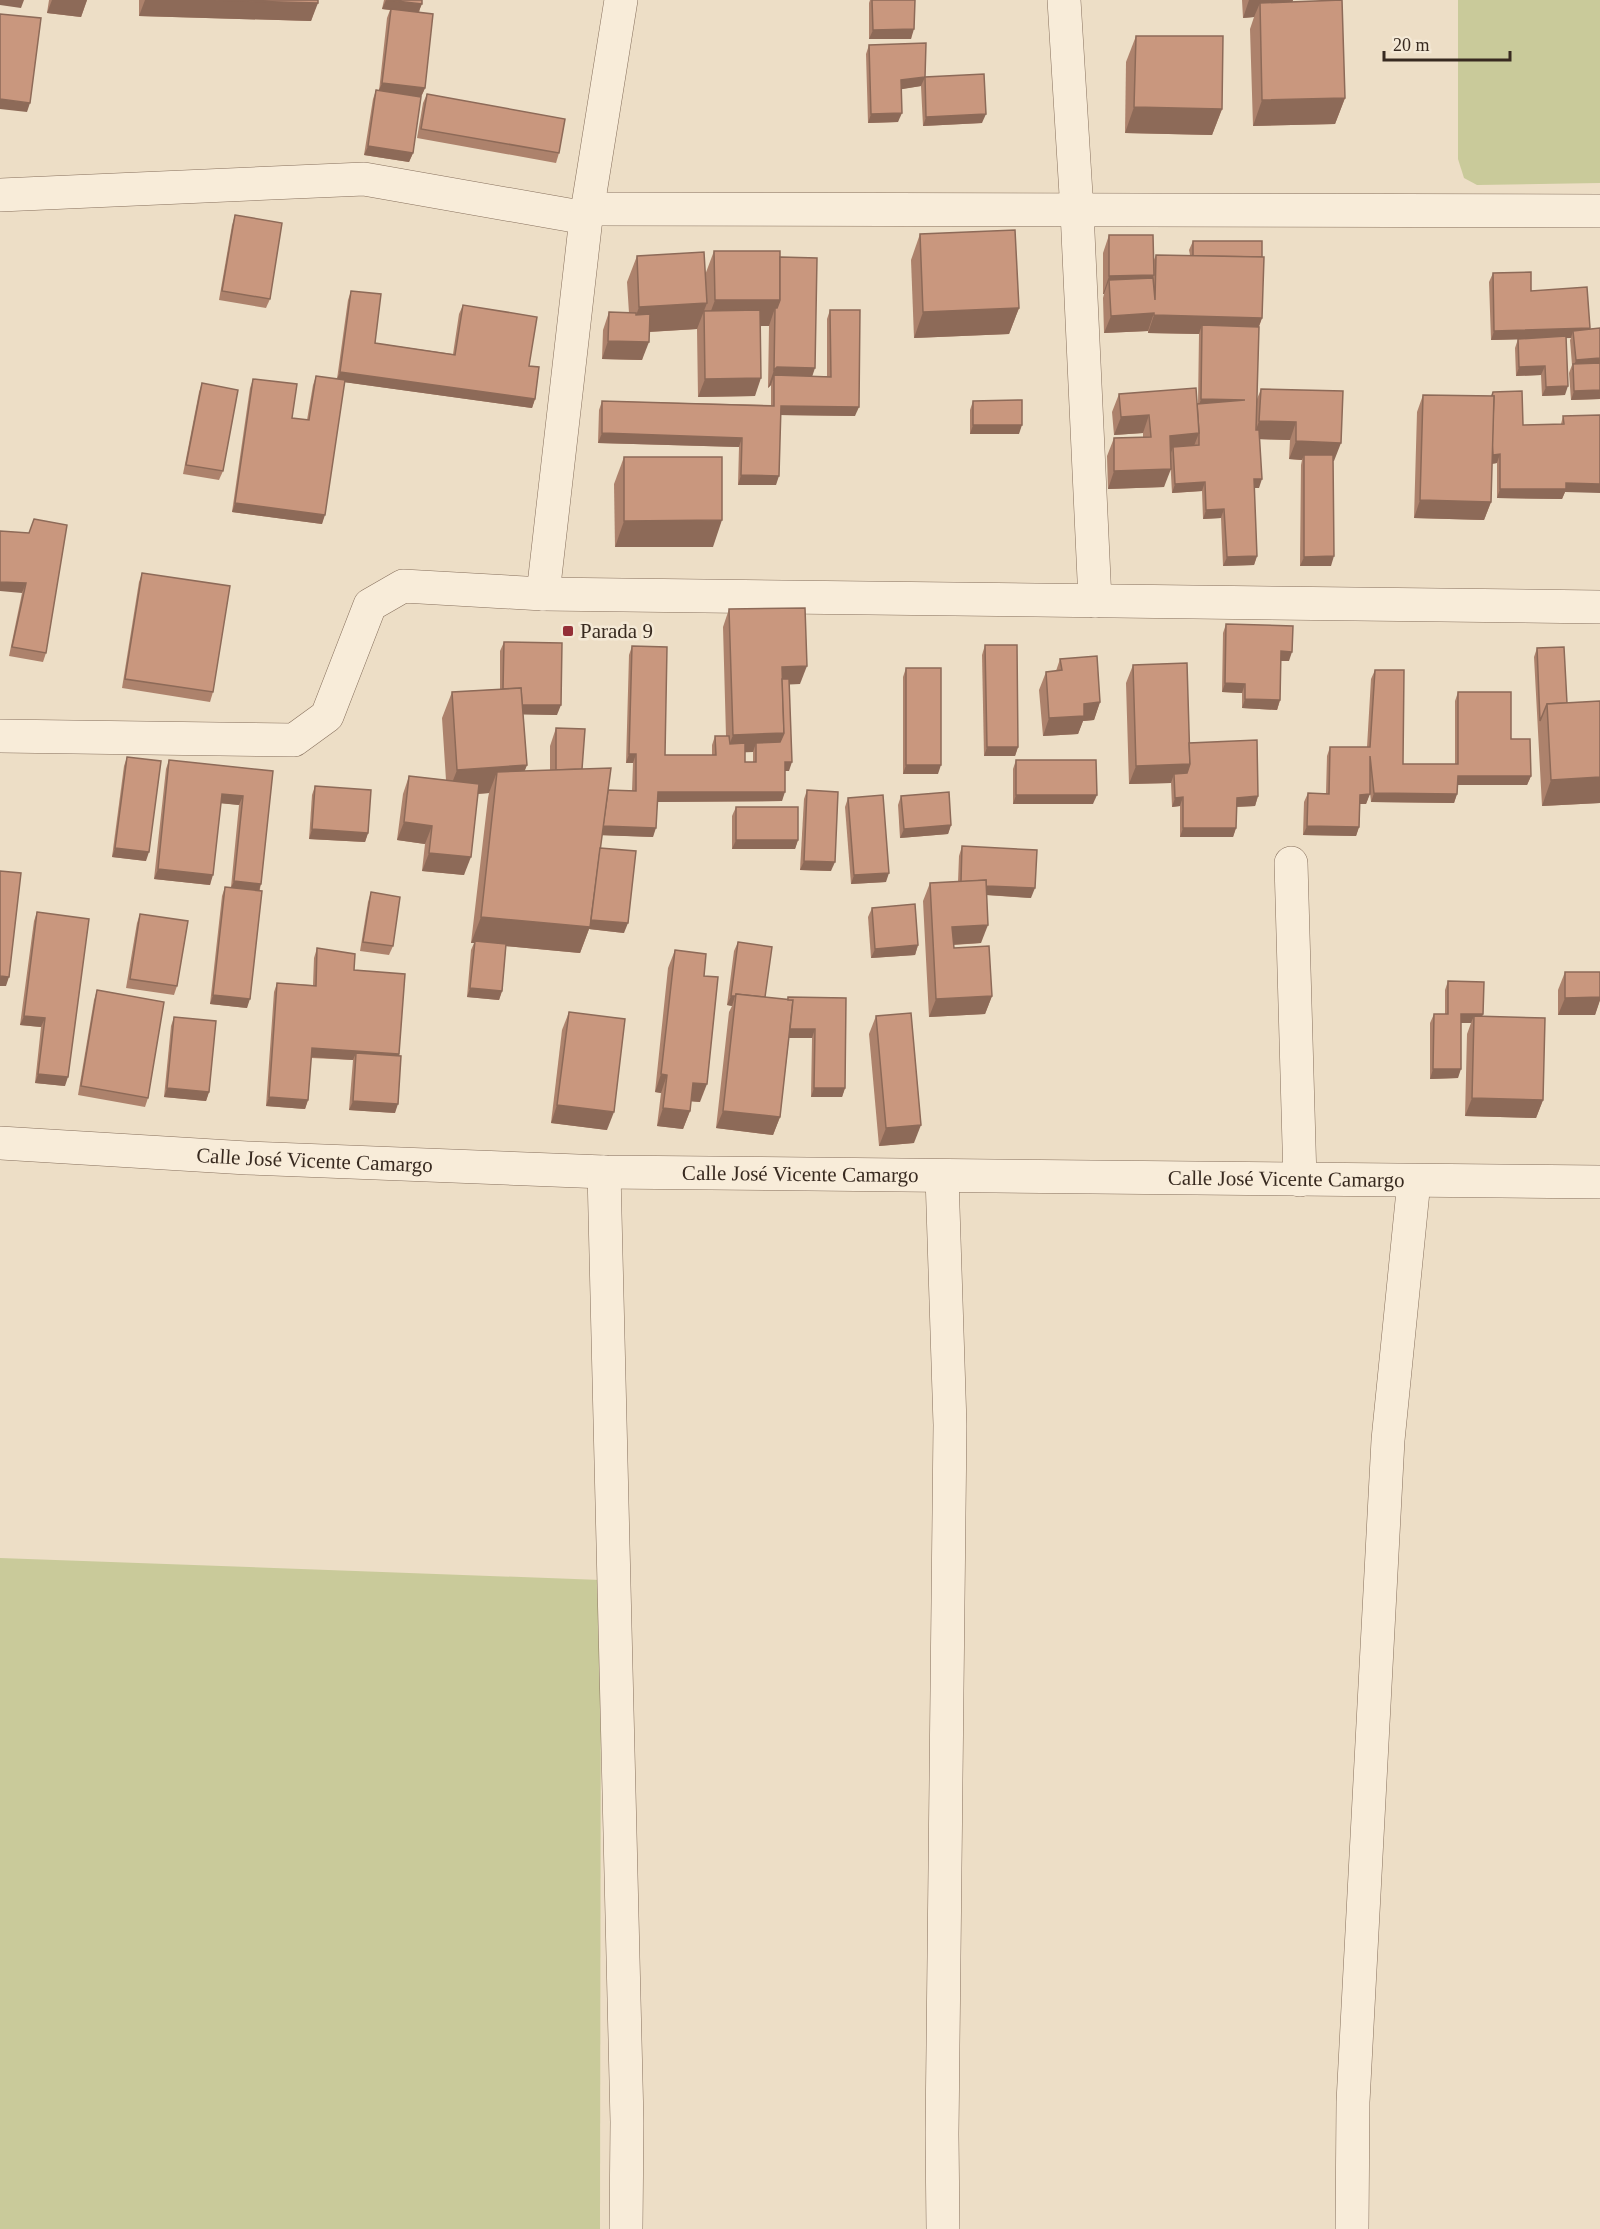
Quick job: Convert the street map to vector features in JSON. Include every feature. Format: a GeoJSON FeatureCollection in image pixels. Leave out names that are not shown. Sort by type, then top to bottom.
{"type":"FeatureCollection","features":[{"type":"Feature","properties":{"kind":"street"},"geometry":{"type":"LineString","coordinates":[[543,594],[587,214],[621,0]]}},
{"type":"Feature","properties":{"kind":"street"},"geometry":{"type":"LineString","coordinates":[[1064,0],[1077,211],[1095,601]]}},
{"type":"Feature","properties":{"kind":"street"},"geometry":{"type":"LineString","coordinates":[[0,195],[364,178],[587,214],[1600,211]]}},
{"type":"Feature","properties":{"kind":"street"},"geometry":{"type":"LineString","coordinates":[[0,736],[294,740],[327,716],[370,605],[403,586],[543,594],[1600,607]]}},
{"type":"Feature","properties":{"kind":"street"},"geometry":{"type":"LineString","coordinates":[[1291,863],[1300,1180]]}},
{"type":"Feature","properties":{"kind":"street","name":"Calle José Vicente Camargo"},"geometry":{"type":"LineString","coordinates":[[0,1143],[247,1158],[604,1172],[1600,1182]]}},
{"type":"Feature","properties":{"kind":"street"},"geometry":{"type":"LineString","coordinates":[[604,1172],[627,2110],[626,2229]]}},
{"type":"Feature","properties":{"kind":"street"},"geometry":{"type":"LineString","coordinates":[[942,1176],[950,1425],[942,2134],[943,2229]]}},
{"type":"Feature","properties":{"kind":"street"},"geometry":{"type":"LineString","coordinates":[[1352,2229],[1353,2102],[1388,1452],[1414,1181]]}},
{"type":"Feature","properties":{"kind":"green space"},"geometry":{"type":"Polygon","coordinates":[[[1458,0],[1600,0],[1600,183],[1477,185],[1464,178],[1458,159],[1458,0]]]}},
{"type":"Feature","properties":{"kind":"green space"},"geometry":{"type":"Polygon","coordinates":[[[0,1558],[601,1580],[600,2229],[0,2229],[0,1558]]]}},
{"type":"Feature","properties":{"kind":"building"},"geometry":{"type":"Polygon","coordinates":[[[214,0],[318,0],[318,3],[214,0]]]}},
{"type":"Feature","properties":{"kind":"building"},"geometry":{"type":"Polygon","coordinates":[[[388,0],[422,0],[422,4],[388,0]]]}},
{"type":"Feature","properties":{"kind":"building"},"geometry":{"type":"Polygon","coordinates":[[[872,0],[915,0],[914,29],[873,30],[872,0]]]}},
{"type":"Feature","properties":{"kind":"building"},"geometry":{"type":"Polygon","coordinates":[[[1342,0],[1345,98],[1262,100],[1260,3],[1342,0]]]}},
{"type":"Feature","properties":{"kind":"building"},"geometry":{"type":"Polygon","coordinates":[[[391,9],[433,14],[425,88],[382,83],[391,9]]]}},
{"type":"Feature","properties":{"kind":"building"},"geometry":{"type":"Polygon","coordinates":[[[0,14],[41,18],[30,103],[0,99],[0,14]]]}},
{"type":"Feature","properties":{"kind":"building"},"geometry":{"type":"Polygon","coordinates":[[[1136,36],[1223,36],[1222,109],[1134,107],[1136,36]]]}},
{"type":"Feature","properties":{"kind":"building"},"geometry":{"type":"Polygon","coordinates":[[[926,43],[925,77],[901,80],[902,113],[871,114],[869,45],[926,43]]]}},
{"type":"Feature","properties":{"kind":"building"},"geometry":{"type":"Polygon","coordinates":[[[984,74],[986,114],[926,117],[925,77],[984,74]]]}},
{"type":"Feature","properties":{"kind":"building"},"geometry":{"type":"Polygon","coordinates":[[[376,90],[421,97],[413,153],[368,146],[376,90]]]}},
{"type":"Feature","properties":{"kind":"building"},"geometry":{"type":"Polygon","coordinates":[[[427,94],[565,119],[559,153],[421,129],[427,94]]]}},
{"type":"Feature","properties":{"kind":"building"},"geometry":{"type":"Polygon","coordinates":[[[235,215],[282,223],[270,299],[222,291],[235,215]]]}},
{"type":"Feature","properties":{"kind":"building"},"geometry":{"type":"Polygon","coordinates":[[[1015,230],[1019,308],[923,312],[920,234],[1015,230]]]}},
{"type":"Feature","properties":{"kind":"building"},"geometry":{"type":"Polygon","coordinates":[[[1109,235],[1153,235],[1154,275],[1109,276],[1109,235]]]}},
{"type":"Feature","properties":{"kind":"building"},"geometry":{"type":"Polygon","coordinates":[[[1193,241],[1262,241],[1262,257],[1193,256],[1193,241]]]}},
{"type":"Feature","properties":{"kind":"building"},"geometry":{"type":"Polygon","coordinates":[[[714,251],[780,251],[780,300],[715,300],[714,251]]]}},
{"type":"Feature","properties":{"kind":"building"},"geometry":{"type":"Polygon","coordinates":[[[704,252],[707,303],[639,307],[637,256],[704,252]]]}},
{"type":"Feature","properties":{"kind":"building"},"geometry":{"type":"Polygon","coordinates":[[[1156,255],[1264,257],[1262,318],[1154,315],[1154,313],[1111,316],[1109,280],[1153,278],[1155,300],[1156,255]]]}},
{"type":"Feature","properties":{"kind":"building"},"geometry":{"type":"Polygon","coordinates":[[[780,257],[817,258],[815,368],[777,367],[774,370],[775,308],[780,300],[780,257]]]}},
{"type":"Feature","properties":{"kind":"building"},"geometry":{"type":"Polygon","coordinates":[[[1531,272],[1531,291],[1587,287],[1590,328],[1494,331],[1493,273],[1531,272]]]}},
{"type":"Feature","properties":{"kind":"building"},"geometry":{"type":"Polygon","coordinates":[[[351,291],[381,294],[375,343],[455,355],[463,305],[537,317],[529,366],[539,367],[535,399],[340,372],[351,291]]]}},
{"type":"Feature","properties":{"kind":"building"},"geometry":{"type":"Polygon","coordinates":[[[760,310],[761,378],[705,379],[704,311],[760,310]]]}},
{"type":"Feature","properties":{"kind":"building"},"geometry":{"type":"Polygon","coordinates":[[[830,310],[860,310],[859,407],[781,406],[779,476],[741,475],[742,438],[602,433],[602,401],[774,406],[774,375],[831,377],[830,310]]]}},
{"type":"Feature","properties":{"kind":"building"},"geometry":{"type":"Polygon","coordinates":[[[609,312],[650,314],[649,342],[608,341],[609,312]]]}},
{"type":"Feature","properties":{"kind":"building"},"geometry":{"type":"Polygon","coordinates":[[[1202,325],[1259,327],[1256,430],[1259,430],[1262,479],[1254,479],[1257,556],[1227,557],[1224,509],[1206,510],[1205,482],[1175,484],[1173,447],[1199,445],[1197,404],[1245,400],[1201,399],[1202,325]]]}},
{"type":"Feature","properties":{"kind":"building"},"geometry":{"type":"Polygon","coordinates":[[[1600,328],[1600,358],[1576,360],[1573,331],[1600,328]]]}},
{"type":"Feature","properties":{"kind":"building"},"geometry":{"type":"Polygon","coordinates":[[[1566,336],[1568,386],[1546,387],[1545,366],[1519,367],[1518,339],[1566,336]]]}},
{"type":"Feature","properties":{"kind":"building"},"geometry":{"type":"Polygon","coordinates":[[[1600,363],[1600,390],[1574,391],[1573,364],[1600,363]]]}},
{"type":"Feature","properties":{"kind":"building"},"geometry":{"type":"Polygon","coordinates":[[[316,376],[345,380],[325,515],[235,503],[253,379],[297,384],[292,418],[309,420],[316,376]]]}},
{"type":"Feature","properties":{"kind":"building"},"geometry":{"type":"Polygon","coordinates":[[[202,383],[238,390],[223,471],[186,465],[202,383]]]}},
{"type":"Feature","properties":{"kind":"building"},"geometry":{"type":"Polygon","coordinates":[[[1196,388],[1199,433],[1170,436],[1171,469],[1114,471],[1114,438],[1151,437],[1149,415],[1121,417],[1119,394],[1196,388]]]}},
{"type":"Feature","properties":{"kind":"building"},"geometry":{"type":"Polygon","coordinates":[[[1261,389],[1343,391],[1341,443],[1296,441],[1296,422],[1259,421],[1261,389]]]}},
{"type":"Feature","properties":{"kind":"building"},"geometry":{"type":"Polygon","coordinates":[[[1522,391],[1523,425],[1564,424],[1563,416],[1600,415],[1600,484],[1566,483],[1566,489],[1500,489],[1500,454],[1493,455],[1494,396],[1492,396],[1493,392],[1522,391]]]}},
{"type":"Feature","properties":{"kind":"building"},"geometry":{"type":"Polygon","coordinates":[[[1423,395],[1494,396],[1491,502],[1420,500],[1423,395]]]}},
{"type":"Feature","properties":{"kind":"building"},"geometry":{"type":"Polygon","coordinates":[[[1022,400],[1022,425],[973,425],[973,401],[1022,400]]]}},
{"type":"Feature","properties":{"kind":"building"},"geometry":{"type":"Polygon","coordinates":[[[1304,455],[1333,455],[1334,556],[1304,557],[1304,455]]]}},
{"type":"Feature","properties":{"kind":"building"},"geometry":{"type":"Polygon","coordinates":[[[624,457],[722,457],[722,520],[624,521],[624,457]]]}},
{"type":"Feature","properties":{"kind":"building"},"geometry":{"type":"Polygon","coordinates":[[[34,519],[67,525],[46,653],[12,647],[26,583],[0,582],[0,531],[29,533],[34,519]]]}},
{"type":"Feature","properties":{"kind":"building"},"geometry":{"type":"Polygon","coordinates":[[[142,573],[230,586],[213,692],[125,679],[142,573]]]}},
{"type":"Feature","properties":{"kind":"building"},"geometry":{"type":"Polygon","coordinates":[[[805,608],[807,666],[782,667],[784,733],[733,735],[729,609],[805,608]]]}},
{"type":"Feature","properties":{"kind":"building"},"geometry":{"type":"Polygon","coordinates":[[[1226,624],[1293,626],[1292,652],[1281,651],[1280,700],[1245,699],[1245,684],[1225,683],[1226,624]]]}},
{"type":"Feature","properties":{"kind":"building"},"geometry":{"type":"Polygon","coordinates":[[[504,642],[562,643],[561,705],[522,705],[521,688],[503,689],[504,642]]]}},
{"type":"Feature","properties":{"kind":"building"},"geometry":{"type":"Polygon","coordinates":[[[985,645],[1017,645],[1018,747],[987,747],[985,645]]]}},
{"type":"Feature","properties":{"kind":"building"},"geometry":{"type":"Polygon","coordinates":[[[632,646],[667,647],[665,755],[716,755],[715,736],[729,736],[730,744],[745,743],[745,762],[756,762],[756,743],[780,742],[784,733],[782,679],[789,679],[792,762],[785,762],[785,792],[658,792],[656,828],[603,826],[608,790],[636,791],[636,754],[629,754],[632,646]]]}},
{"type":"Feature","properties":{"kind":"building"},"geometry":{"type":"Polygon","coordinates":[[[1564,647],[1567,703],[1547,704],[1540,721],[1537,648],[1564,647]]]}},
{"type":"Feature","properties":{"kind":"building"},"geometry":{"type":"Polygon","coordinates":[[[1097,656],[1100,702],[1084,704],[1084,716],[1049,718],[1046,672],[1062,670],[1060,659],[1097,656]]]}},
{"type":"Feature","properties":{"kind":"building"},"geometry":{"type":"Polygon","coordinates":[[[1187,663],[1190,764],[1136,766],[1133,665],[1187,663]]]}},
{"type":"Feature","properties":{"kind":"building"},"geometry":{"type":"Polygon","coordinates":[[[906,668],[941,668],[941,765],[906,765],[906,668]]]}},
{"type":"Feature","properties":{"kind":"building"},"geometry":{"type":"Polygon","coordinates":[[[1375,670],[1404,670],[1403,764],[1458,764],[1458,692],[1511,692],[1511,739],[1530,739],[1531,776],[1458,776],[1457,794],[1374,793],[1370,756],[1370,794],[1360,795],[1359,827],[1307,826],[1308,793],[1329,794],[1330,747],[1370,747],[1375,670]]]}},
{"type":"Feature","properties":{"kind":"building"},"geometry":{"type":"Polygon","coordinates":[[[521,688],[527,765],[457,770],[452,692],[521,688]]]}},
{"type":"Feature","properties":{"kind":"building"},"geometry":{"type":"Polygon","coordinates":[[[1600,701],[1600,777],[1551,780],[1547,704],[1600,701]]]}},
{"type":"Feature","properties":{"kind":"building"},"geometry":{"type":"Polygon","coordinates":[[[556,728],[585,729],[582,769],[556,770],[556,728]]]}},
{"type":"Feature","properties":{"kind":"building"},"geometry":{"type":"Polygon","coordinates":[[[1257,740],[1258,796],[1237,798],[1236,828],[1183,828],[1183,797],[1175,798],[1174,774],[1187,773],[1190,764],[1189,743],[1257,740]]]}},
{"type":"Feature","properties":{"kind":"building"},"geometry":{"type":"Polygon","coordinates":[[[127,757],[161,761],[149,852],[115,848],[127,757]]]}},
{"type":"Feature","properties":{"kind":"building"},"geometry":{"type":"Polygon","coordinates":[[[169,760],[273,771],[261,884],[234,881],[243,796],[222,794],[213,875],[158,869],[169,760]]]}},
{"type":"Feature","properties":{"kind":"building"},"geometry":{"type":"Polygon","coordinates":[[[1016,760],[1096,760],[1097,795],[1016,795],[1016,760]]]}},
{"type":"Feature","properties":{"kind":"building"},"geometry":{"type":"Polygon","coordinates":[[[611,768],[590,927],[481,917],[497,772],[611,768]]]}},
{"type":"Feature","properties":{"kind":"building"},"geometry":{"type":"Polygon","coordinates":[[[409,776],[479,784],[471,857],[429,853],[432,826],[404,822],[409,776]]]}},
{"type":"Feature","properties":{"kind":"building"},"geometry":{"type":"Polygon","coordinates":[[[315,786],[371,790],[368,833],[312,829],[315,786]]]}},
{"type":"Feature","properties":{"kind":"building"},"geometry":{"type":"Polygon","coordinates":[[[807,790],[838,792],[835,862],[804,861],[807,790]]]}},
{"type":"Feature","properties":{"kind":"building"},"geometry":{"type":"Polygon","coordinates":[[[949,792],[951,825],[904,829],[901,796],[949,792]]]}},
{"type":"Feature","properties":{"kind":"building"},"geometry":{"type":"Polygon","coordinates":[[[883,795],[889,873],[854,875],[848,798],[883,795]]]}},
{"type":"Feature","properties":{"kind":"building"},"geometry":{"type":"Polygon","coordinates":[[[736,807],[798,807],[798,840],[736,840],[736,807]]]}},
{"type":"Feature","properties":{"kind":"building"},"geometry":{"type":"Polygon","coordinates":[[[962,846],[1037,850],[1035,888],[986,886],[986,880],[961,882],[962,846]]]}},
{"type":"Feature","properties":{"kind":"building"},"geometry":{"type":"Polygon","coordinates":[[[600,848],[636,851],[628,923],[591,920],[600,848]]]}},
{"type":"Feature","properties":{"kind":"building"},"geometry":{"type":"Polygon","coordinates":[[[0,871],[21,873],[9,977],[0,976],[0,871]]]}},
{"type":"Feature","properties":{"kind":"building"},"geometry":{"type":"Polygon","coordinates":[[[986,880],[988,925],[952,927],[954,948],[989,946],[992,996],[936,999],[930,883],[986,880]]]}},
{"type":"Feature","properties":{"kind":"building"},"geometry":{"type":"Polygon","coordinates":[[[225,887],[262,891],[250,999],[213,995],[225,887]]]}},
{"type":"Feature","properties":{"kind":"building"},"geometry":{"type":"Polygon","coordinates":[[[371,892],[400,897],[393,946],[363,942],[371,892]]]}},
{"type":"Feature","properties":{"kind":"building"},"geometry":{"type":"Polygon","coordinates":[[[915,904],[918,945],[875,949],[872,908],[915,904]]]}},
{"type":"Feature","properties":{"kind":"building"},"geometry":{"type":"Polygon","coordinates":[[[37,912],[89,919],[68,1077],[38,1074],[45,1018],[24,1016],[37,912]]]}},
{"type":"Feature","properties":{"kind":"building"},"geometry":{"type":"Polygon","coordinates":[[[140,914],[188,921],[177,986],[130,979],[140,914]]]}},
{"type":"Feature","properties":{"kind":"building"},"geometry":{"type":"Polygon","coordinates":[[[475,941],[506,944],[502,991],[470,988],[475,941]]]}},
{"type":"Feature","properties":{"kind":"building"},"geometry":{"type":"Polygon","coordinates":[[[738,942],[772,947],[765,997],[736,994],[736,996],[731,996],[738,942]]]}},
{"type":"Feature","properties":{"kind":"building"},"geometry":{"type":"Polygon","coordinates":[[[317,948],[355,954],[354,970],[405,974],[399,1054],[312,1048],[308,1100],[269,1097],[277,983],[316,986],[317,948]]]}},
{"type":"Feature","properties":{"kind":"building"},"geometry":{"type":"Polygon","coordinates":[[[675,950],[706,954],[704,976],[718,977],[707,1084],[693,1083],[690,1111],[663,1108],[667,1075],[661,1074],[675,950]]]}},
{"type":"Feature","properties":{"kind":"building"},"geometry":{"type":"Polygon","coordinates":[[[1565,972],[1600,972],[1600,997],[1565,998],[1565,972]]]}},
{"type":"Feature","properties":{"kind":"building"},"geometry":{"type":"Polygon","coordinates":[[[1448,981],[1484,982],[1483,1014],[1461,1014],[1461,1069],[1433,1069],[1434,1014],[1448,1014],[1448,981]]]}},
{"type":"Feature","properties":{"kind":"building"},"geometry":{"type":"Polygon","coordinates":[[[97,990],[164,1002],[148,1098],[81,1086],[97,990]]]}},
{"type":"Feature","properties":{"kind":"building"},"geometry":{"type":"Polygon","coordinates":[[[736,994],[793,1000],[780,1117],[723,1111],[736,994]]]}},
{"type":"Feature","properties":{"kind":"building"},"geometry":{"type":"Polygon","coordinates":[[[788,997],[846,998],[845,1088],[814,1088],[815,1029],[790,1029],[793,1000],[788,1000],[788,997]]]}},
{"type":"Feature","properties":{"kind":"building"},"geometry":{"type":"Polygon","coordinates":[[[569,1012],[625,1019],[614,1112],[557,1105],[569,1012]]]}},
{"type":"Feature","properties":{"kind":"building"},"geometry":{"type":"Polygon","coordinates":[[[911,1013],[921,1125],[886,1128],[876,1016],[911,1013]]]}},
{"type":"Feature","properties":{"kind":"building"},"geometry":{"type":"Polygon","coordinates":[[[1474,1016],[1545,1018],[1543,1100],[1472,1098],[1474,1016]]]}},
{"type":"Feature","properties":{"kind":"building"},"geometry":{"type":"Polygon","coordinates":[[[174,1017],[216,1021],[209,1092],[167,1088],[174,1017]]]}},
{"type":"Feature","properties":{"kind":"building"},"geometry":{"type":"Polygon","coordinates":[[[356,1053],[401,1056],[398,1104],[353,1101],[356,1053]]]}},
{"type":"Feature","properties":{"kind":"place","name":"Parada 9"},"geometry":{"type":"Point","coordinates":[568,631]}}]}
